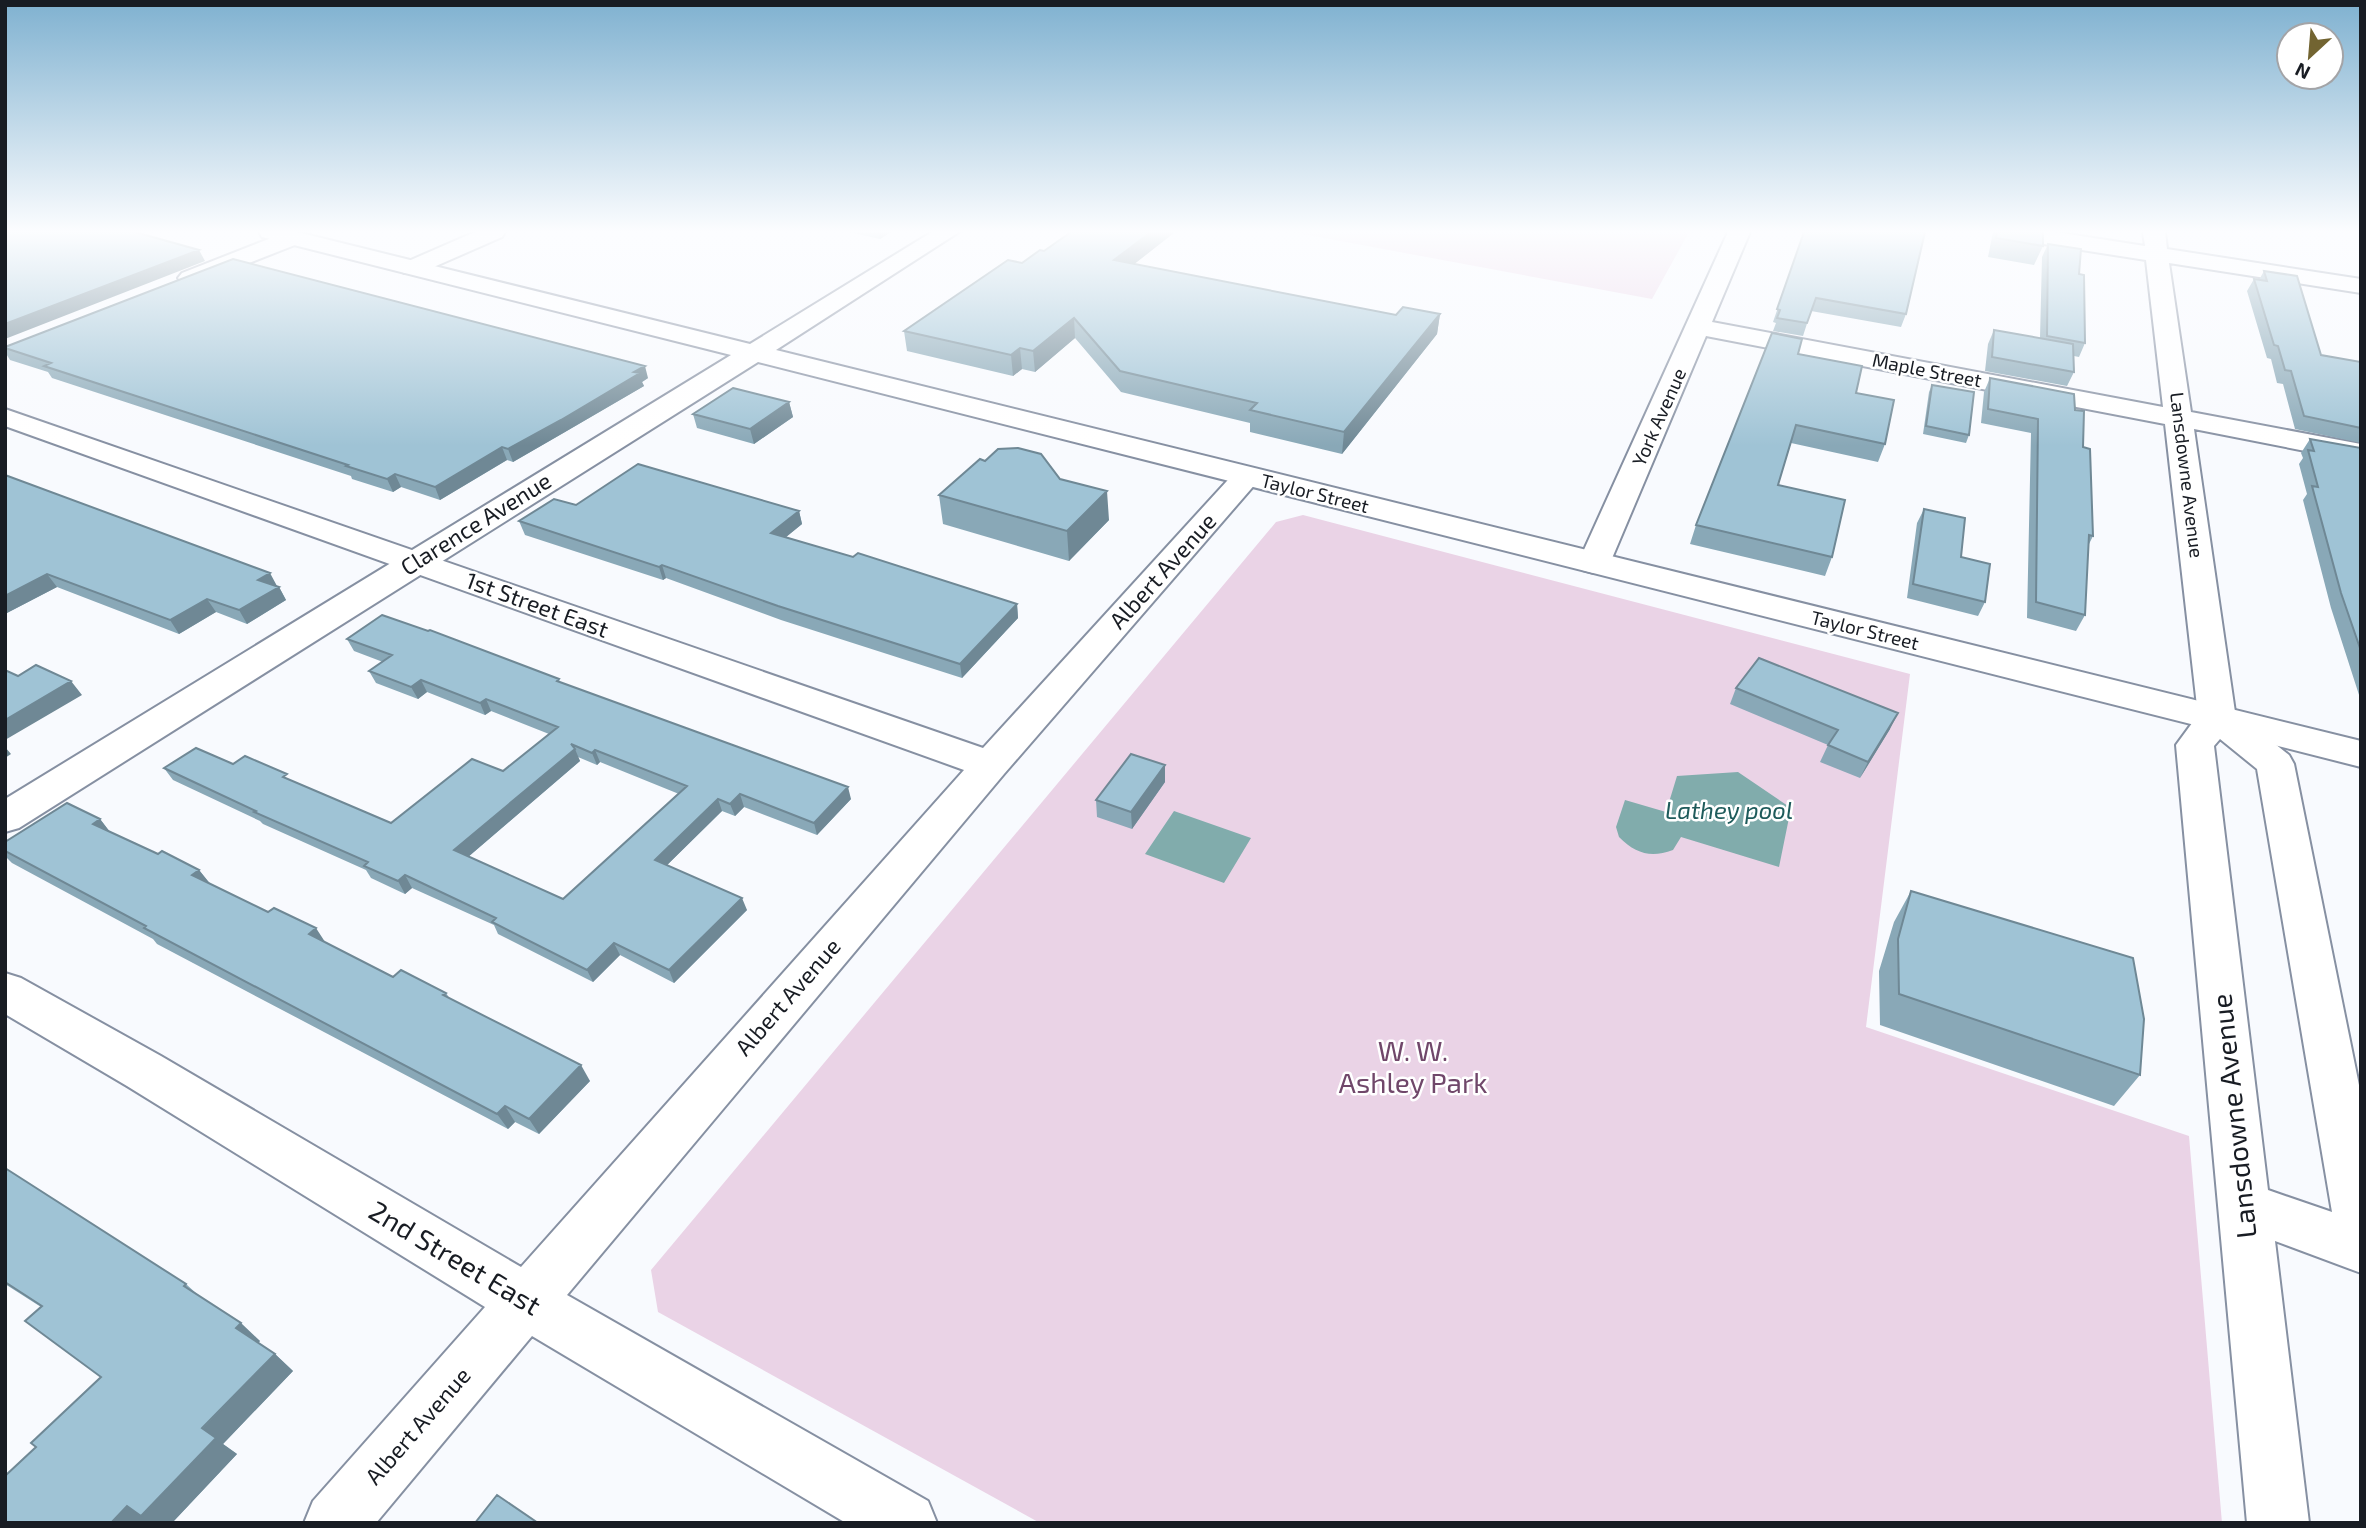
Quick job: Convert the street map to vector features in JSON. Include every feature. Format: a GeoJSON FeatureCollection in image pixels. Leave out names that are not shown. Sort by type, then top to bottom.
{"type":"FeatureCollection","features":[{"type":"Feature","properties":{"kind":"street","name":"Taylor Street"},"geometry":{"type":"LineString","coordinates":[[555,303],[2361,754]]}},
{"type":"Feature","properties":{"kind":"street","name":"Clarence Avenue"},"geometry":{"type":"LineString","coordinates":[[5,818],[832,303]]}},
{"type":"Feature","properties":{"kind":"street","name":"York Avenue"},"geometry":{"type":"LineString","coordinates":[[1594,563],[1709,303]]}},
{"type":"Feature","properties":{"kind":"street","name":"Lansdowne Avenue"},"geometry":{"type":"LineString","coordinates":[[2164,303],[2217,718],[2194,745],[2278,1523]]}},
{"type":"Feature","properties":{"kind":"street","name":"Maple Street"},"geometry":{"type":"LineString","coordinates":[[1699,327],[2361,453]]}},
{"type":"Feature","properties":{"kind":"street","name":"1st Street East"},"geometry":{"type":"LineString","coordinates":[[5,417],[990,765]]}},
{"type":"Feature","properties":{"kind":"street","name":"Albert Avenue"},"geometry":{"type":"LineString","coordinates":[[335,1523],[990,765],[1247,476]]}},
{"type":"Feature","properties":{"kind":"street"},"geometry":{"type":"LineString","coordinates":[[2217,718],[2275,764],[2361,1228]]}},
{"type":"Feature","properties":{"kind":"street","name":"2nd Street East"},"geometry":{"type":"LineString","coordinates":[[5,991],[906,1523]]}},
{"type":"Feature","properties":{"kind":"street"},"geometry":{"type":"LineString","coordinates":[[2243,1205],[2361,1248]]}},
{"type":"Feature","properties":{"kind":"green space","name":"W. W. Ashley Park"},"geometry":{"type":"Polygon","coordinates":[[[1303,515],[1910,674],[1866,1027],[2189,1136],[2222,1523],[1040,1523],[658,1312],[651,1270],[1276,522],[1303,515]]]}},
{"type":"Feature","properties":{"kind":"water","name":"Lathey pool"},"geometry":{"type":"Polygon","coordinates":[[[1738,772],[1791,808],[1779,867],[1681,837],[1673,850],[1651,854],[1638,851],[1619,837],[1616,827],[1625,800],[1666,812],[1677,776],[1738,772]]]}},
{"type":"Feature","properties":{"kind":"water"},"geometry":{"type":"Polygon","coordinates":[[[1174,811],[1251,838],[1224,883],[1145,854],[1174,811]]]}},
{"type":"Feature","properties":{"kind":"building"},"geometry":{"type":"Polygon","coordinates":[[[5,303],[59,303],[5,324],[5,303]]]}},
{"type":"Feature","properties":{"kind":"building"},"geometry":{"type":"Polygon","coordinates":[[[118,303],[404,303],[645,366],[634,372],[640,373],[561,420],[508,449],[502,447],[435,487],[395,474],[387,479],[346,466],[348,465],[44,366],[51,363],[5,347],[118,303]]]}},
{"type":"Feature","properties":{"kind":"building"},"geometry":{"type":"Polygon","coordinates":[[[945,303],[1336,303],[1396,315],[1403,307],[1440,314],[1344,432],[1250,410],[1257,403],[1120,371],[1074,318],[1033,351],[1020,348],[1011,355],[904,331],[945,303]]]}},
{"type":"Feature","properties":{"kind":"building"},"geometry":{"type":"Polygon","coordinates":[[[1779,303],[1814,303],[1807,323],[1777,318],[1780,310],[1777,309],[1779,303]]]}},
{"type":"Feature","properties":{"kind":"building"},"geometry":{"type":"Polygon","coordinates":[[[1846,303],[1908,303],[1906,314],[1846,303]]]}},
{"type":"Feature","properties":{"kind":"building"},"geometry":{"type":"Polygon","coordinates":[[[2047,303],[2084,303],[2085,343],[2047,336],[2047,303]]]}},
{"type":"Feature","properties":{"kind":"building"},"geometry":{"type":"Polygon","coordinates":[[[2261,303],[2305,303],[2321,355],[2361,362],[2361,428],[2304,416],[2291,371],[2285,370],[2278,346],[2274,345],[2261,303]]]}},
{"type":"Feature","properties":{"kind":"building"},"geometry":{"type":"Polygon","coordinates":[[[1994,330],[2073,344],[2074,372],[1992,357],[1994,330]]]}},
{"type":"Feature","properties":{"kind":"building"},"geometry":{"type":"Polygon","coordinates":[[[1772,333],[1802,339],[1798,354],[1862,366],[1856,393],[1894,400],[1885,444],[1796,425],[1778,485],[1845,500],[1832,557],[1696,525],[1772,333]]]}},
{"type":"Feature","properties":{"kind":"building"},"geometry":{"type":"Polygon","coordinates":[[[1990,378],[2074,394],[2075,410],[2084,411],[2083,447],[2090,449],[2093,536],[2089,535],[2085,615],[2036,602],[2038,419],[1988,409],[1990,378]]]}},
{"type":"Feature","properties":{"kind":"building"},"geometry":{"type":"Polygon","coordinates":[[[1932,385],[1974,392],[1969,435],[1926,426],[1932,385]]]}},
{"type":"Feature","properties":{"kind":"building"},"geometry":{"type":"Polygon","coordinates":[[[733,388],[789,402],[750,429],[693,414],[733,388]]]}},
{"type":"Feature","properties":{"kind":"building"},"geometry":{"type":"Polygon","coordinates":[[[2310,439],[2361,448],[2361,651],[2341,593],[2312,486],[2318,487],[2308,450],[2314,451],[2310,439]]]}},
{"type":"Feature","properties":{"kind":"building"},"geometry":{"type":"Polygon","coordinates":[[[1018,448],[1041,454],[1060,479],[1107,491],[1067,531],[939,495],[980,459],[985,461],[998,449],[1018,448]]]}},
{"type":"Feature","properties":{"kind":"building"},"geometry":{"type":"Polygon","coordinates":[[[638,464],[799,511],[771,533],[853,557],[858,553],[1017,604],[960,664],[778,606],[662,565],[659,567],[519,521],[554,499],[576,505],[638,464]]]}},
{"type":"Feature","properties":{"kind":"building"},"geometry":{"type":"Polygon","coordinates":[[[5,475],[270,573],[258,580],[279,587],[239,610],[207,599],[170,620],[47,574],[5,596],[5,475]]]}},
{"type":"Feature","properties":{"kind":"building"},"geometry":{"type":"Polygon","coordinates":[[[1924,509],[1965,518],[1961,557],[1990,564],[1985,602],[1913,584],[1924,509]]]}},
{"type":"Feature","properties":{"kind":"building"},"geometry":{"type":"Polygon","coordinates":[[[382,615],[430,630],[559,679],[557,681],[848,787],[814,823],[740,794],[730,804],[718,799],[655,860],[742,898],[669,970],[614,943],[587,970],[492,922],[496,918],[405,875],[398,881],[364,866],[368,862],[254,812],[256,811],[164,768],[196,748],[233,764],[245,756],[287,774],[283,777],[391,823],[472,759],[503,771],[558,727],[486,699],[480,703],[421,680],[411,687],[369,671],[392,655],[347,639],[382,615]],[[571,744],[575,749],[454,850],[563,899],[687,786],[595,750],[592,753],[571,744]]]}},
{"type":"Feature","properties":{"kind":"building"},"geometry":{"type":"Polygon","coordinates":[[[1759,658],[1898,713],[1868,762],[1828,745],[1838,730],[1736,688],[1759,658]]]}},
{"type":"Feature","properties":{"kind":"building"},"geometry":{"type":"Polygon","coordinates":[[[36,665],[71,681],[5,720],[5,670],[18,676],[36,665]]]}},
{"type":"Feature","properties":{"kind":"building"},"geometry":{"type":"Polygon","coordinates":[[[1131,754],[1165,765],[1131,812],[1096,800],[1131,754]]]}},
{"type":"Feature","properties":{"kind":"building"},"geometry":{"type":"Polygon","coordinates":[[[67,803],[100,819],[93,824],[158,854],[162,851],[199,870],[192,875],[268,912],[274,908],[316,928],[309,934],[393,977],[401,970],[446,993],[443,995],[581,1065],[529,1119],[505,1106],[497,1114],[144,928],[146,926],[5,851],[5,842],[67,803]]]}},
{"type":"Feature","properties":{"kind":"building"},"geometry":{"type":"Polygon","coordinates":[[[1911,891],[2133,958],[2144,1019],[2140,1075],[1899,994],[1898,939],[1911,891]]]}},
{"type":"Feature","properties":{"kind":"building"},"geometry":{"type":"Polygon","coordinates":[[[5,1168],[186,1284],[184,1286],[241,1323],[236,1328],[275,1354],[202,1428],[216,1438],[141,1516],[127,1506],[111,1523],[5,1523],[5,1476],[36,1447],[31,1443],[101,1377],[25,1321],[42,1306],[5,1282],[5,1168]]]}},
{"type":"Feature","properties":{"kind":"building"},"geometry":{"type":"Polygon","coordinates":[[[497,1495],[538,1523],[475,1523],[497,1495]]]}}]}
